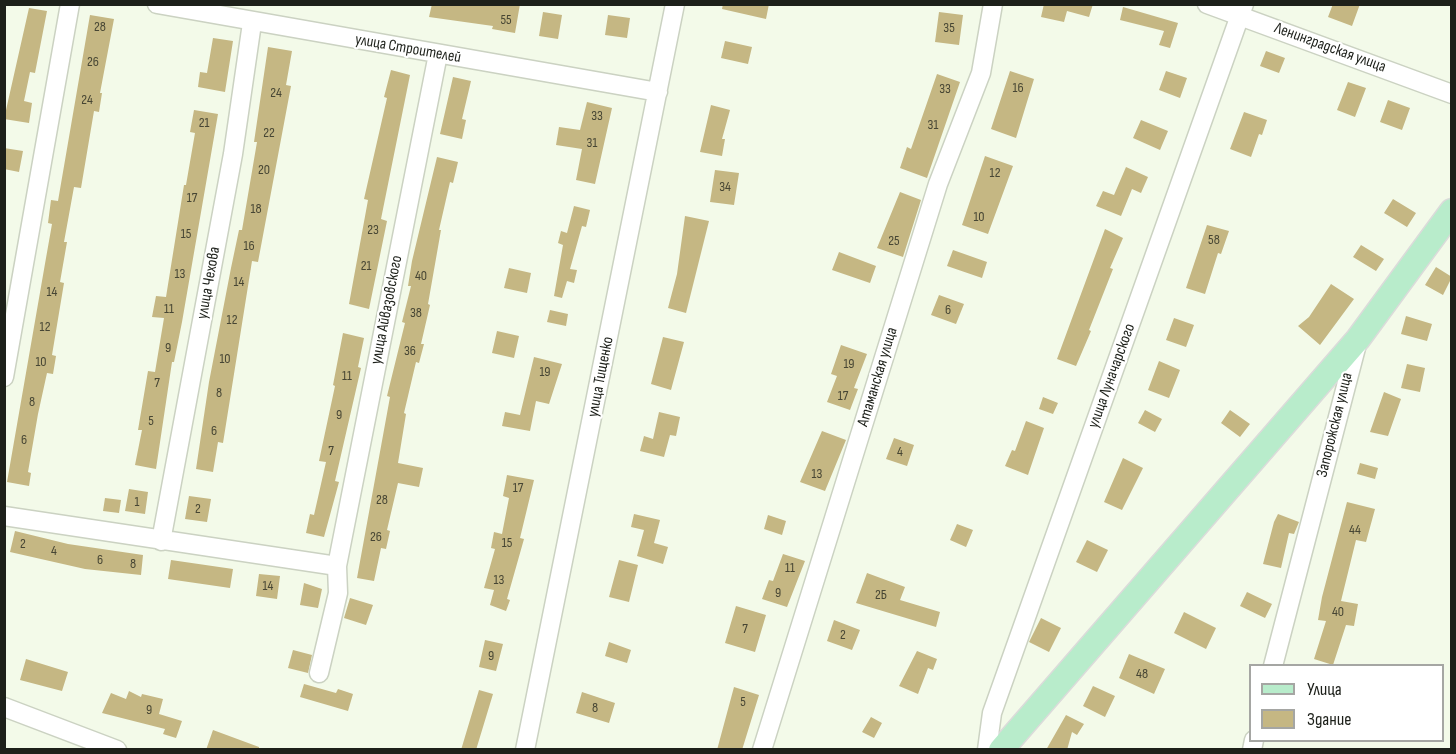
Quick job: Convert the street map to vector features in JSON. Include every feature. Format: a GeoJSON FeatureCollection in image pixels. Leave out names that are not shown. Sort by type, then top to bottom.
{"type":"FeatureCollection","features":[{"type":"Feature","properties":{"kind":"main road","name":"Запорожская улица"},"geometry":{"type":"LineString","coordinates":[[1358,339],[1452,211]]}},
{"type":"Feature","properties":{"kind":"main road"},"geometry":{"type":"LineString","coordinates":[[1001,750],[1358,339]]}},
{"type":"Feature","properties":{"kind":"street"},"geometry":{"type":"LineString","coordinates":[[4,377],[70,4]]}},
{"type":"Feature","properties":{"kind":"street","name":"улица Строителей"},"geometry":{"type":"LineString","coordinates":[[157,4],[252,23],[658,92]]}},
{"type":"Feature","properties":{"kind":"street","name":"улица Тищенко"},"geometry":{"type":"LineString","coordinates":[[525,750],[675,4]]}},
{"type":"Feature","properties":{"kind":"street","name":"Атаманская улица"},"geometry":{"type":"LineString","coordinates":[[762,750],[939,184],[981,73],[993,4]]}},
{"type":"Feature","properties":{"kind":"street","name":"Ленинградская улица"},"geometry":{"type":"LineString","coordinates":[[1207,4],[1242,10],[1452,94]]}},
{"type":"Feature","properties":{"kind":"street","name":"улица Луначарского"},"geometry":{"type":"LineString","coordinates":[[987,750],[992,713],[1242,10]]}},
{"type":"Feature","properties":{"kind":"street","name":"улица Чехова"},"geometry":{"type":"LineString","coordinates":[[161,542],[233,154],[252,23]]}},
{"type":"Feature","properties":{"kind":"street","name":"улица Айвазовского"},"geometry":{"type":"LineString","coordinates":[[320,673],[338,593],[337,566],[438,54]]}},
{"type":"Feature","properties":{"kind":"street","name":"Запорожская улица"},"geometry":{"type":"LineString","coordinates":[[1275,664],[1358,339]]}},
{"type":"Feature","properties":{"kind":"street"},"geometry":{"type":"LineString","coordinates":[[4,516],[161,542],[337,566]]}},
{"type":"Feature","properties":{"kind":"street"},"geometry":{"type":"LineString","coordinates":[[4,707],[117,750]]}},
{"type":"Feature","properties":{"kind":"building"},"geometry":{"type":"Polygon","coordinates":[[[432,4],[520,4],[515,33],[492,29],[493,26],[429,17],[432,4]]]}},
{"type":"Feature","properties":{"kind":"building"},"geometry":{"type":"Polygon","coordinates":[[[723,4],[769,4],[766,19],[722,9],[723,4]]]}},
{"type":"Feature","properties":{"kind":"building"},"geometry":{"type":"Polygon","coordinates":[[[1044,4],[1093,4],[1089,17],[1067,11],[1064,22],[1041,17],[1044,4]]]}},
{"type":"Feature","properties":{"kind":"building"},"geometry":{"type":"Polygon","coordinates":[[[1333,4],[1360,4],[1352,26],[1328,17],[1333,4]]]}},
{"type":"Feature","properties":{"kind":"building"},"geometry":{"type":"Polygon","coordinates":[[[1123,7],[1178,23],[1170,48],[1159,45],[1164,31],[1120,20],[1123,7]]]}},
{"type":"Feature","properties":{"kind":"building"},"geometry":{"type":"Polygon","coordinates":[[[29,8],[47,11],[35,73],[30,72],[24,101],[32,103],[29,123],[4,119],[29,8]]]}},
{"type":"Feature","properties":{"kind":"building"},"geometry":{"type":"Polygon","coordinates":[[[543,12],[562,15],[558,39],[539,36],[543,12]]]}},
{"type":"Feature","properties":{"kind":"building"},"geometry":{"type":"Polygon","coordinates":[[[939,12],[963,15],[959,45],[935,42],[939,12]]]}},
{"type":"Feature","properties":{"kind":"building"},"geometry":{"type":"Polygon","coordinates":[[[90,15],[114,19],[100,93],[102,93],[99,112],[94,111],[81,188],[74,187],[64,242],[67,242],[60,282],[64,283],[52,355],[56,356],[53,374],[47,373],[38,414],[28,472],[31,473],[29,486],[7,482],[52,224],[48,223],[51,200],[58,201],[90,15]]]}},
{"type":"Feature","properties":{"kind":"building"},"geometry":{"type":"Polygon","coordinates":[[[608,15],[630,18],[627,38],[605,35],[608,15]]]}},
{"type":"Feature","properties":{"kind":"building"},"geometry":{"type":"Polygon","coordinates":[[[213,38],[233,41],[225,92],[198,87],[200,72],[207,73],[213,38]]]}},
{"type":"Feature","properties":{"kind":"building"},"geometry":{"type":"Polygon","coordinates":[[[725,41],[752,47],[748,64],[721,58],[725,41]]]}},
{"type":"Feature","properties":{"kind":"building"},"geometry":{"type":"Polygon","coordinates":[[[268,47],[292,51],[286,85],[291,86],[258,262],[252,261],[223,443],[218,442],[213,472],[196,469],[209,382],[239,230],[242,230],[257,142],[254,142],[268,47]]]}},
{"type":"Feature","properties":{"kind":"building"},"geometry":{"type":"Polygon","coordinates":[[[1266,51],[1285,58],[1279,73],[1260,66],[1266,51]]]}},
{"type":"Feature","properties":{"kind":"building"},"geometry":{"type":"Polygon","coordinates":[[[391,70],[410,75],[381,219],[387,221],[369,309],[349,304],[368,200],[364,199],[387,98],[384,97],[391,70]]]}},
{"type":"Feature","properties":{"kind":"building"},"geometry":{"type":"Polygon","coordinates":[[[1010,71],[1034,79],[1016,138],[991,129],[1010,71]]]}},
{"type":"Feature","properties":{"kind":"building"},"geometry":{"type":"Polygon","coordinates":[[[1166,71],[1187,78],[1180,98],[1159,90],[1166,71]]]}},
{"type":"Feature","properties":{"kind":"building"},"geometry":{"type":"Polygon","coordinates":[[[937,74],[960,82],[927,178],[900,168],[907,147],[911,149],[937,74]]]}},
{"type":"Feature","properties":{"kind":"building"},"geometry":{"type":"Polygon","coordinates":[[[453,77],[471,81],[462,119],[466,120],[462,139],[440,134],[453,77]]]}},
{"type":"Feature","properties":{"kind":"building"},"geometry":{"type":"Polygon","coordinates":[[[1348,82],[1366,88],[1355,117],[1337,110],[1348,82]]]}},
{"type":"Feature","properties":{"kind":"building"},"geometry":{"type":"Polygon","coordinates":[[[1388,100],[1410,108],[1402,130],[1380,122],[1388,100]]]}},
{"type":"Feature","properties":{"kind":"building"},"geometry":{"type":"Polygon","coordinates":[[[587,102],[612,108],[595,184],[576,180],[582,149],[556,145],[559,127],[580,130],[587,102]]]}},
{"type":"Feature","properties":{"kind":"building"},"geometry":{"type":"Polygon","coordinates":[[[711,105],[730,110],[722,139],[725,139],[722,156],[700,152],[711,105]]]}},
{"type":"Feature","properties":{"kind":"building"},"geometry":{"type":"Polygon","coordinates":[[[194,110],[218,114],[182,322],[174,362],[172,362],[156,469],[135,465],[142,430],[138,430],[148,371],[155,372],[164,318],[152,317],[156,296],[166,297],[195,133],[190,132],[194,110]]]}},
{"type":"Feature","properties":{"kind":"building"},"geometry":{"type":"Polygon","coordinates":[[[1244,112],[1267,120],[1251,157],[1230,149],[1244,112]]]}},
{"type":"Feature","properties":{"kind":"building"},"geometry":{"type":"Polygon","coordinates":[[[1141,120],[1168,131],[1160,150],[1133,138],[1141,120]]]}},
{"type":"Feature","properties":{"kind":"building"},"geometry":{"type":"Polygon","coordinates":[[[4,148],[23,151],[19,172],[4,169],[4,148]]]}},
{"type":"Feature","properties":{"kind":"building"},"geometry":{"type":"Polygon","coordinates":[[[985,156],[1013,166],[988,234],[962,225],[985,156]]]}},
{"type":"Feature","properties":{"kind":"building"},"geometry":{"type":"Polygon","coordinates":[[[437,157],[458,162],[453,183],[450,182],[439,230],[441,230],[428,304],[430,305],[421,344],[424,344],[419,363],[416,362],[404,413],[406,414],[398,463],[423,468],[419,487],[398,483],[387,530],[390,531],[386,549],[381,548],[374,581],[357,578],[390,397],[387,396],[405,323],[402,322],[411,286],[408,286],[412,261],[437,157]]]}},
{"type":"Feature","properties":{"kind":"building"},"geometry":{"type":"Polygon","coordinates":[[[1126,167],[1148,177],[1141,193],[1132,189],[1121,216],[1096,206],[1103,191],[1114,195],[1126,167]]]}},
{"type":"Feature","properties":{"kind":"building"},"geometry":{"type":"Polygon","coordinates":[[[715,170],[739,173],[734,205],[710,202],[715,170]]]}},
{"type":"Feature","properties":{"kind":"building"},"geometry":{"type":"Polygon","coordinates":[[[900,192],[921,200],[903,257],[877,248],[900,192]]]}},
{"type":"Feature","properties":{"kind":"building"},"geometry":{"type":"Polygon","coordinates":[[[1393,199],[1416,213],[1407,227],[1384,213],[1393,199]]]}},
{"type":"Feature","properties":{"kind":"building"},"geometry":{"type":"Polygon","coordinates":[[[574,206],[590,210],[586,227],[582,226],[570,269],[577,270],[574,283],[567,281],[562,298],[554,296],[563,245],[558,243],[561,231],[567,233],[574,206]]]}},
{"type":"Feature","properties":{"kind":"building"},"geometry":{"type":"Polygon","coordinates":[[[685,216],[709,221],[686,313],[668,308],[677,274],[685,216]]]}},
{"type":"Feature","properties":{"kind":"building"},"geometry":{"type":"Polygon","coordinates":[[[1207,225],[1229,231],[1221,254],[1218,253],[1205,294],[1186,288],[1207,225]]]}},
{"type":"Feature","properties":{"kind":"building"},"geometry":{"type":"Polygon","coordinates":[[[1105,229],[1123,238],[1110,268],[1113,269],[1089,330],[1091,331],[1076,366],[1057,359],[1105,229]]]}},
{"type":"Feature","properties":{"kind":"building"},"geometry":{"type":"Polygon","coordinates":[[[1361,245],[1384,259],[1376,271],[1353,257],[1361,245]]]}},
{"type":"Feature","properties":{"kind":"building"},"geometry":{"type":"Polygon","coordinates":[[[953,250],[987,262],[982,278],[947,266],[953,250]]]}},
{"type":"Feature","properties":{"kind":"building"},"geometry":{"type":"Polygon","coordinates":[[[839,252],[876,266],[870,283],[832,270],[839,252]]]}},
{"type":"Feature","properties":{"kind":"building"},"geometry":{"type":"Polygon","coordinates":[[[1436,267],[1452,277],[1443,295],[1425,285],[1436,267]]]}},
{"type":"Feature","properties":{"kind":"building"},"geometry":{"type":"Polygon","coordinates":[[[509,268],[531,273],[527,293],[504,288],[509,268]]]}},
{"type":"Feature","properties":{"kind":"building"},"geometry":{"type":"Polygon","coordinates":[[[1331,284],[1354,299],[1320,345],[1298,326],[1309,317],[1331,284]]]}},
{"type":"Feature","properties":{"kind":"building"},"geometry":{"type":"Polygon","coordinates":[[[939,295],[964,304],[956,324],[931,315],[939,295]]]}},
{"type":"Feature","properties":{"kind":"building"},"geometry":{"type":"Polygon","coordinates":[[[550,310],[568,314],[566,326],[547,322],[550,310]]]}},
{"type":"Feature","properties":{"kind":"building"},"geometry":{"type":"Polygon","coordinates":[[[1406,316],[1432,324],[1427,341],[1401,334],[1406,316]]]}},
{"type":"Feature","properties":{"kind":"building"},"geometry":{"type":"Polygon","coordinates":[[[1174,318],[1194,325],[1186,347],[1166,340],[1174,318]]]}},
{"type":"Feature","properties":{"kind":"building"},"geometry":{"type":"Polygon","coordinates":[[[497,331],[519,336],[514,358],[492,353],[497,331]]]}},
{"type":"Feature","properties":{"kind":"building"},"geometry":{"type":"Polygon","coordinates":[[[343,333],[364,338],[358,367],[361,368],[335,481],[339,482],[324,537],[306,533],[310,514],[314,515],[326,462],[319,461],[335,386],[333,385],[343,333]]]}},
{"type":"Feature","properties":{"kind":"building"},"geometry":{"type":"Polygon","coordinates":[[[663,337],[684,342],[671,390],[651,384],[663,337]]]}},
{"type":"Feature","properties":{"kind":"building"},"geometry":{"type":"Polygon","coordinates":[[[841,345],[867,354],[854,388],[858,389],[850,410],[827,402],[837,376],[831,374],[841,345]]]}},
{"type":"Feature","properties":{"kind":"building"},"geometry":{"type":"Polygon","coordinates":[[[534,357],[562,364],[549,404],[536,401],[530,431],[502,426],[505,412],[520,415],[534,357]]]}},
{"type":"Feature","properties":{"kind":"building"},"geometry":{"type":"Polygon","coordinates":[[[1159,361],[1180,370],[1169,398],[1148,390],[1159,361]]]}},
{"type":"Feature","properties":{"kind":"building"},"geometry":{"type":"Polygon","coordinates":[[[1407,364],[1425,368],[1420,392],[1401,388],[1407,364]]]}},
{"type":"Feature","properties":{"kind":"building"},"geometry":{"type":"Polygon","coordinates":[[[1384,392],[1401,399],[1388,436],[1370,432],[1384,392]]]}},
{"type":"Feature","properties":{"kind":"building"},"geometry":{"type":"Polygon","coordinates":[[[1043,397],[1058,403],[1053,414],[1039,409],[1043,397]]]}},
{"type":"Feature","properties":{"kind":"building"},"geometry":{"type":"Polygon","coordinates":[[[1145,410],[1162,419],[1155,432],[1138,423],[1145,410]]]}},
{"type":"Feature","properties":{"kind":"building"},"geometry":{"type":"Polygon","coordinates":[[[1230,410],[1250,424],[1240,437],[1221,423],[1230,410]]]}},
{"type":"Feature","properties":{"kind":"building"},"geometry":{"type":"Polygon","coordinates":[[[659,412],[680,417],[676,436],[670,435],[664,457],[640,451],[644,436],[653,439],[659,412]]]}},
{"type":"Feature","properties":{"kind":"building"},"geometry":{"type":"Polygon","coordinates":[[[1026,421],[1044,428],[1028,475],[1005,466],[1012,450],[1015,451],[1026,421]]]}},
{"type":"Feature","properties":{"kind":"building"},"geometry":{"type":"Polygon","coordinates":[[[822,431],[846,440],[825,491],[800,482],[822,431]]]}},
{"type":"Feature","properties":{"kind":"building"},"geometry":{"type":"Polygon","coordinates":[[[894,438],[914,445],[907,466],[886,459],[894,438]]]}},
{"type":"Feature","properties":{"kind":"building"},"geometry":{"type":"Polygon","coordinates":[[[1123,458],[1143,468],[1122,510],[1104,502],[1123,458]]]}},
{"type":"Feature","properties":{"kind":"building"},"geometry":{"type":"Polygon","coordinates":[[[1360,463],[1378,468],[1375,479],[1357,474],[1360,463]]]}},
{"type":"Feature","properties":{"kind":"building"},"geometry":{"type":"Polygon","coordinates":[[[507,475],[534,480],[520,538],[524,539],[507,599],[510,600],[506,611],[490,605],[494,590],[484,588],[495,549],[491,548],[494,532],[502,534],[509,498],[503,496],[507,475]]]}},
{"type":"Feature","properties":{"kind":"building"},"geometry":{"type":"Polygon","coordinates":[[[129,489],[148,492],[145,514],[125,511],[129,489]]]}},
{"type":"Feature","properties":{"kind":"building"},"geometry":{"type":"Polygon","coordinates":[[[189,496],[211,499],[207,522],[185,519],[189,496]]]}},
{"type":"Feature","properties":{"kind":"building"},"geometry":{"type":"Polygon","coordinates":[[[105,498],[121,500],[119,513],[103,511],[105,498]]]}},
{"type":"Feature","properties":{"kind":"building"},"geometry":{"type":"Polygon","coordinates":[[[1347,502],[1375,509],[1366,542],[1356,540],[1341,601],[1358,604],[1354,626],[1346,625],[1333,664],[1314,659],[1326,621],[1318,620],[1347,502]]]}},
{"type":"Feature","properties":{"kind":"building"},"geometry":{"type":"Polygon","coordinates":[[[634,514],[660,520],[654,543],[668,547],[663,564],[637,556],[644,530],[631,527],[634,514]]]}},
{"type":"Feature","properties":{"kind":"building"},"geometry":{"type":"Polygon","coordinates":[[[1278,514],[1299,522],[1294,534],[1289,533],[1281,568],[1263,564],[1278,514]]]}},
{"type":"Feature","properties":{"kind":"building"},"geometry":{"type":"Polygon","coordinates":[[[768,515],[786,521],[782,535],[764,529],[768,515]]]}},
{"type":"Feature","properties":{"kind":"building"},"geometry":{"type":"Polygon","coordinates":[[[957,524],[973,530],[966,547],[950,540],[957,524]]]}},
{"type":"Feature","properties":{"kind":"building"},"geometry":{"type":"Polygon","coordinates":[[[15,531],[68,544],[143,555],[141,575],[85,569],[10,552],[15,531]]]}},
{"type":"Feature","properties":{"kind":"building"},"geometry":{"type":"Polygon","coordinates":[[[1087,540],[1108,550],[1097,572],[1076,562],[1087,540]]]}},
{"type":"Feature","properties":{"kind":"building"},"geometry":{"type":"Polygon","coordinates":[[[783,554],[805,561],[787,607],[762,599],[769,580],[773,581],[783,554]]]}},
{"type":"Feature","properties":{"kind":"building"},"geometry":{"type":"Polygon","coordinates":[[[171,560],[233,569],[230,588],[168,579],[171,560]]]}},
{"type":"Feature","properties":{"kind":"building"},"geometry":{"type":"Polygon","coordinates":[[[619,560],[638,565],[629,602],[609,597],[619,560]]]}},
{"type":"Feature","properties":{"kind":"building"},"geometry":{"type":"Polygon","coordinates":[[[867,573],[905,587],[900,600],[940,612],[936,627],[856,603],[867,573]]]}},
{"type":"Feature","properties":{"kind":"building"},"geometry":{"type":"Polygon","coordinates":[[[259,574],[280,576],[277,599],[256,596],[259,574]]]}},
{"type":"Feature","properties":{"kind":"building"},"geometry":{"type":"Polygon","coordinates":[[[304,583],[322,589],[318,608],[300,605],[304,583]]]}},
{"type":"Feature","properties":{"kind":"building"},"geometry":{"type":"Polygon","coordinates":[[[1247,592],[1272,604],[1265,618],[1240,606],[1247,592]]]}},
{"type":"Feature","properties":{"kind":"building"},"geometry":{"type":"Polygon","coordinates":[[[350,598],[373,605],[366,625],[344,618],[350,598]]]}},
{"type":"Feature","properties":{"kind":"building"},"geometry":{"type":"Polygon","coordinates":[[[736,606],[766,615],[755,652],[725,643],[736,606]]]}},
{"type":"Feature","properties":{"kind":"building"},"geometry":{"type":"Polygon","coordinates":[[[1184,612],[1216,628],[1206,649],[1174,633],[1184,612]]]}},
{"type":"Feature","properties":{"kind":"building"},"geometry":{"type":"Polygon","coordinates":[[[1041,618],[1061,628],[1049,652],[1029,642],[1041,618]]]}},
{"type":"Feature","properties":{"kind":"building"},"geometry":{"type":"Polygon","coordinates":[[[834,620],[860,630],[852,650],[827,641],[834,620]]]}},
{"type":"Feature","properties":{"kind":"building"},"geometry":{"type":"Polygon","coordinates":[[[485,640],[503,644],[496,671],[479,667],[485,640]]]}},
{"type":"Feature","properties":{"kind":"building"},"geometry":{"type":"Polygon","coordinates":[[[609,642],[631,650],[627,663],[605,656],[609,642]]]}},
{"type":"Feature","properties":{"kind":"building"},"geometry":{"type":"Polygon","coordinates":[[[293,650],[312,655],[308,673],[288,668],[293,650]]]}},
{"type":"Feature","properties":{"kind":"building"},"geometry":{"type":"Polygon","coordinates":[[[917,651],[937,659],[933,670],[928,668],[918,694],[899,686],[917,651]]]}},
{"type":"Feature","properties":{"kind":"building"},"geometry":{"type":"Polygon","coordinates":[[[1129,654],[1165,669],[1154,694],[1119,678],[1129,654]]]}},
{"type":"Feature","properties":{"kind":"building"},"geometry":{"type":"Polygon","coordinates":[[[26,659],[68,672],[62,691],[20,680],[26,659]]]}},
{"type":"Feature","properties":{"kind":"building"},"geometry":{"type":"Polygon","coordinates":[[[304,684],[336,693],[338,689],[353,694],[348,711],[300,697],[304,684]]]}},
{"type":"Feature","properties":{"kind":"building"},"geometry":{"type":"Polygon","coordinates":[[[1093,686],[1115,696],[1105,717],[1083,706],[1093,686]]]}},
{"type":"Feature","properties":{"kind":"building"},"geometry":{"type":"Polygon","coordinates":[[[734,687],[759,695],[742,750],[717,750],[734,687]]]}},
{"type":"Feature","properties":{"kind":"building"},"geometry":{"type":"Polygon","coordinates":[[[479,690],[493,694],[476,750],[461,750],[479,690]]]}},
{"type":"Feature","properties":{"kind":"building"},"geometry":{"type":"Polygon","coordinates":[[[129,691],[141,697],[142,694],[163,699],[159,714],[182,721],[176,738],[163,734],[165,729],[102,713],[111,693],[126,699],[129,691]]]}},
{"type":"Feature","properties":{"kind":"building"},"geometry":{"type":"Polygon","coordinates":[[[582,692],[615,703],[609,723],[576,713],[582,692]]]}},
{"type":"Feature","properties":{"kind":"building"},"geometry":{"type":"Polygon","coordinates":[[[1066,715],[1084,724],[1077,735],[1072,732],[1067,750],[1046,750],[1066,715]]]}},
{"type":"Feature","properties":{"kind":"building"},"geometry":{"type":"Polygon","coordinates":[[[871,717],[882,723],[874,738],[862,732],[871,717]]]}},
{"type":"Feature","properties":{"kind":"building"},"geometry":{"type":"Polygon","coordinates":[[[213,730],[259,747],[259,750],[206,750],[213,730]]]}}]}
